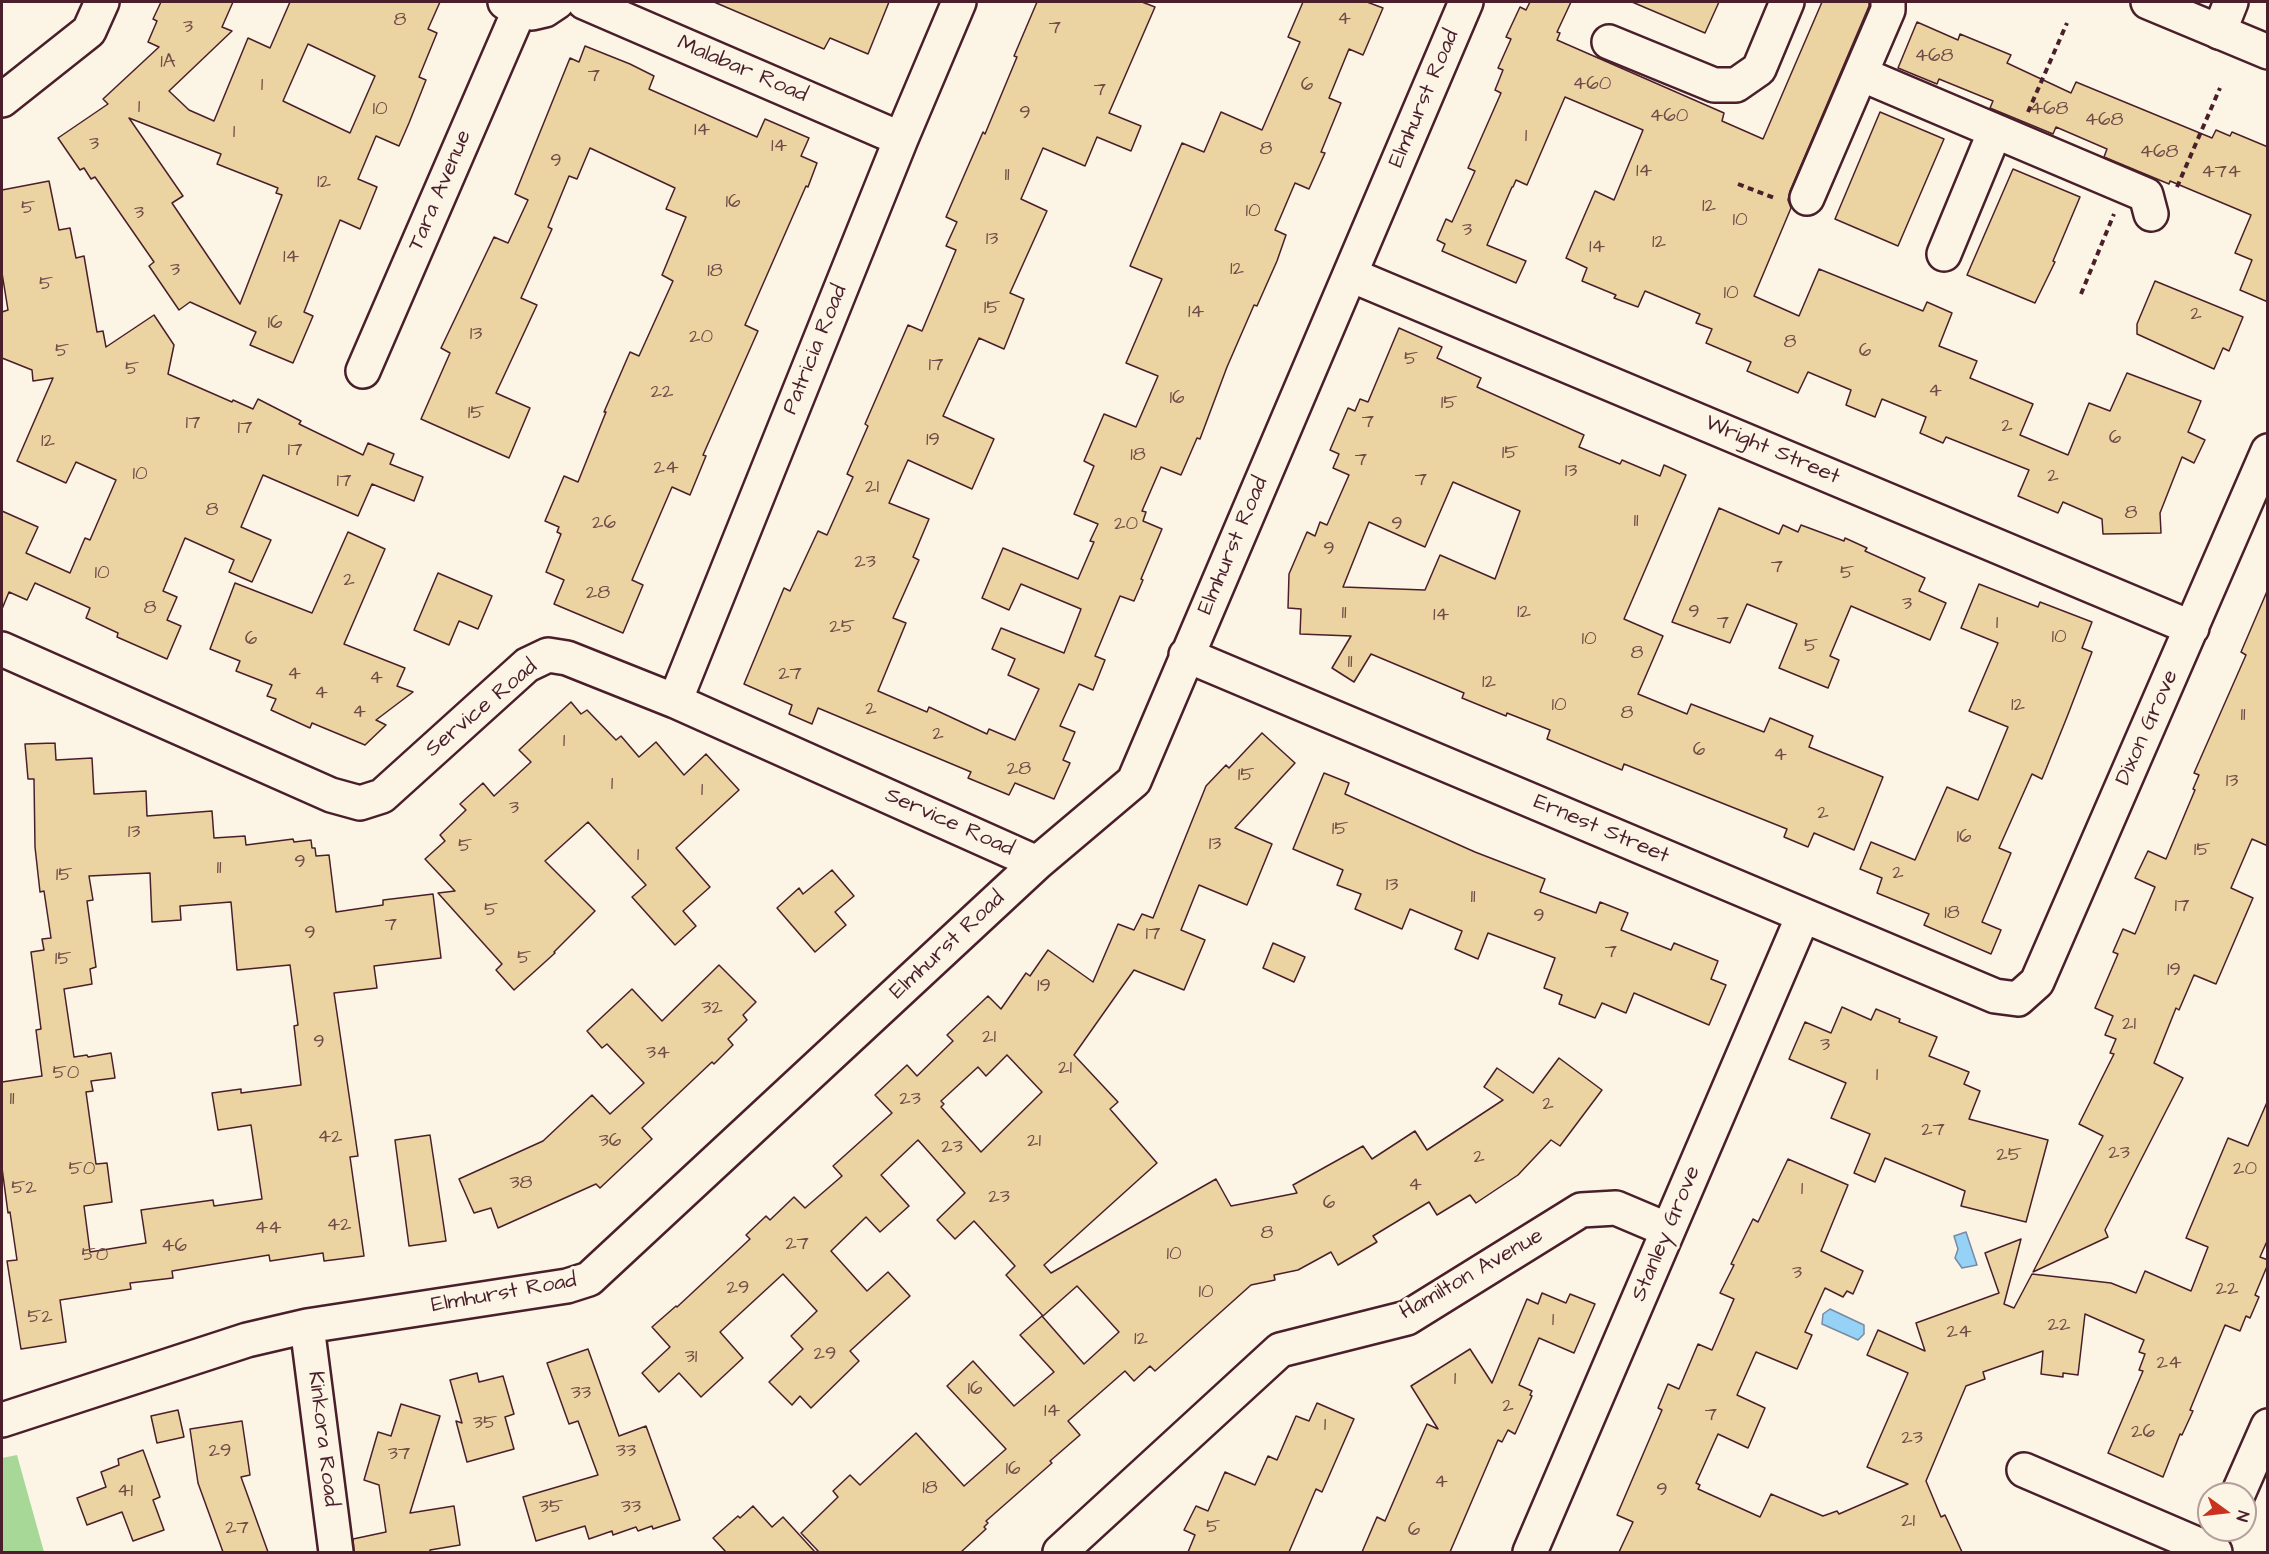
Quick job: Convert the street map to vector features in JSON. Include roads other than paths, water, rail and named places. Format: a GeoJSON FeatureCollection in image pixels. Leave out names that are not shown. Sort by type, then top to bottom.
{"type":"FeatureCollection","features":[{"type":"Feature","properties":{"kind":"street"},"geometry":{"type":"LineString","coordinates":[[2,100],[89,31],[102,2]]}},
{"type":"Feature","properties":{"kind":"street"},"geometry":{"type":"LineString","coordinates":[[512,6],[532,13],[544,10],[557,2]]}},
{"type":"Feature","properties":{"kind":"street","name":"Malabar Road"},"geometry":{"type":"LineString","coordinates":[[584,2],[901,139]]}},
{"type":"Feature","properties":{"kind":"street","name":"Patricia Road"},"geometry":{"type":"LineString","coordinates":[[675,700],[901,139],[959,2]]}},
{"type":"Feature","properties":{"kind":"street","name":"Elmhurst Road"},"geometry":{"type":"LineString","coordinates":[[2,1420],[247,1340],[308,1326],[567,1286],[589,1279],[1037,863],[1134,781],[1186,654],[1351,275],[1466,2]]}},
{"type":"Feature","properties":{"kind":"street"},"geometry":{"type":"LineString","coordinates":[[1610,42],[1714,85],[1736,85],[1759,69],[1787,2]]}},
{"type":"Feature","properties":{"kind":"street"},"geometry":{"type":"LineString","coordinates":[[1796,200],[1861,74],[1888,10],[1888,2]]}},
{"type":"Feature","properties":{"kind":"street"},"geometry":{"type":"LineString","coordinates":[[2148,2],[2268,52]]}},
{"type":"Feature","properties":{"kind":"street"},"geometry":{"type":"LineString","coordinates":[[2219,32],[2231,2]]}},
{"type":"Feature","properties":{"kind":"street","name":"Tara Avenue"},"geometry":{"type":"LineString","coordinates":[[363,371],[512,6]]}},
{"type":"Feature","properties":{"kind":"street"},"geometry":{"type":"LineString","coordinates":[[1861,74],[2159,201]]}},
{"type":"Feature","properties":{"kind":"street"},"geometry":{"type":"LineString","coordinates":[[1944,254],[1995,131]]}},
{"type":"Feature","properties":{"kind":"street","name":"Wright Street"},"geometry":{"type":"LineString","coordinates":[[1351,275],[2192,628]]}},
{"type":"Feature","properties":{"kind":"street","name":"Dixon Grove"},"geometry":{"type":"LineString","coordinates":[[2018,999],[2037,982],[2268,451]]}},
{"type":"Feature","properties":{"kind":"street","name":"Service Road"},"geometry":{"type":"LineString","coordinates":[[2,649],[331,795],[360,803],[382,796],[527,665],[548,656],[567,658],[675,700],[1037,863]]}},
{"type":"Feature","properties":{"kind":"street","name":"Ernest Street"},"geometry":{"type":"LineString","coordinates":[[1186,654],[1995,996],[2018,999]]}},
{"type":"Feature","properties":{"kind":"street","name":"Stanley Grove"},"geometry":{"type":"LineString","coordinates":[[1530,1552],[1803,916]]}},
{"type":"Feature","properties":{"kind":"street","name":"Hamilton Avenue"},"geometry":{"type":"LineString","coordinates":[[1060,1552],[1281,1350],[1407,1318],[1581,1210],[1616,1208],[1668,1230]]}},
{"type":"Feature","properties":{"kind":"street","name":"Kinkora Road"},"geometry":{"type":"LineString","coordinates":[[308,1326],[336,1552]]}},
{"type":"Feature","properties":{"kind":"street"},"geometry":{"type":"LineString","coordinates":[[2243,1482],[2268,1426]]}},
{"type":"Feature","properties":{"kind":"street"},"geometry":{"type":"LineString","coordinates":[[2024,1470],[2216,1547]]}},
{"type":"Feature","properties":{"kind":"water"},"geometry":{"type":"Polygon","coordinates":[[[1966,1232],[1977,1265],[1962,1268],[1955,1258],[1958,1249],[1954,1236],[1966,1232]]]}},
{"type":"Feature","properties":{"kind":"water"},"geometry":{"type":"Polygon","coordinates":[[[1830,1309],[1864,1325],[1864,1334],[1858,1340],[1822,1324],[1823,1314],[1830,1309]]]}}]}
